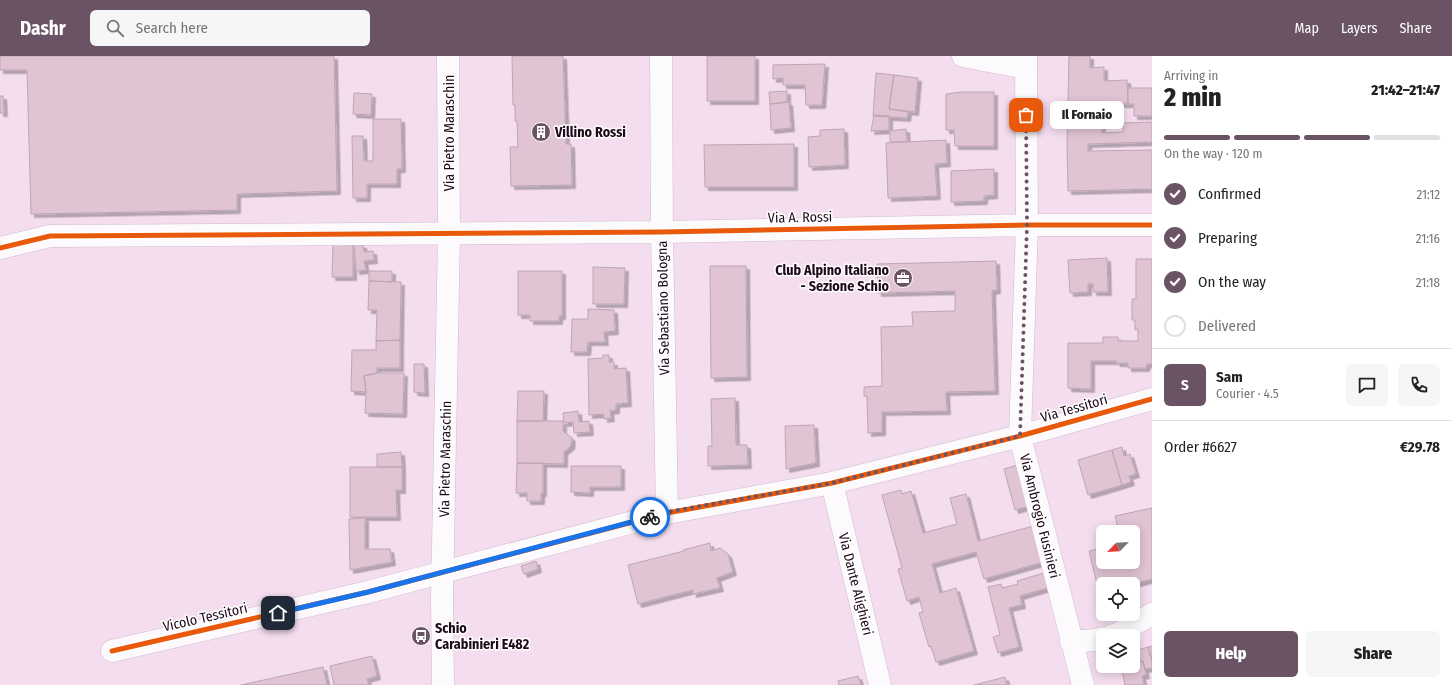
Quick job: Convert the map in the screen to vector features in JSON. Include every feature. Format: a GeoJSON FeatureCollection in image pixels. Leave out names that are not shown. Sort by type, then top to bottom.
{"type":"FeatureCollection","features":[{"type":"Feature","properties":{"kind":"street","name":"Via Pietro Maraschin"},"geometry":{"type":"LineString","coordinates":[[443,685],[443,572],[449,233],[448,56]]}},
{"type":"Feature","properties":{"kind":"street","name":"Via Sebastiano Bologna"},"geometry":{"type":"LineString","coordinates":[[661,56],[662,232],[667,512]]}},
{"type":"Feature","properties":{"kind":"street"},"geometry":{"type":"LineString","coordinates":[[963,56],[1026,62]]}},
{"type":"Feature","properties":{"kind":"street","name":"Via Ambrogio Fusinieri"},"geometry":{"type":"LineString","coordinates":[[1026,62],[1027,225],[1020,436],[1083,685]]}},
{"type":"Feature","properties":{"kind":"street","name":"Via A. Rossi"},"geometry":{"type":"LineString","coordinates":[[449,233],[662,232],[1027,225],[1152,225]]}},
{"type":"Feature","properties":{"kind":"street"},"geometry":{"type":"LineString","coordinates":[[0,248],[50,236],[347,235],[449,233]]}},
{"type":"Feature","properties":{"kind":"street","name":"Via Tessitori"},"geometry":{"type":"LineString","coordinates":[[443,572],[667,512],[832,483],[1020,436],[1152,399]]}},
{"type":"Feature","properties":{"kind":"street","name":"Via Dante Alighieri"},"geometry":{"type":"LineString","coordinates":[[832,483],[880,685]]}},
{"type":"Feature","properties":{"kind":"street","name":"Vicolo Tessitori"},"geometry":{"type":"LineString","coordinates":[[112,651],[368,592],[443,572]]}},
{"type":"Feature","properties":{"kind":"street"},"geometry":{"type":"LineString","coordinates":[[1126,629],[1152,614]]}},
{"type":"Feature","properties":{"kind":"street"},"geometry":{"type":"LineString","coordinates":[[1071,642],[1096,640]]}},
{"type":"Feature","properties":{"kind":"building"},"geometry":{"type":"Polygon","coordinates":[[[0,56],[334,56],[337,191],[237,194],[237,210],[31,214],[27,70],[0,70],[0,56]]]}},
{"type":"Feature","properties":{"kind":"building","name":"Villino Rossi"},"geometry":{"type":"Polygon","coordinates":[[[512,56],[563,56],[566,144],[571,144],[572,185],[511,186],[510,147],[518,147],[517,121],[515,121],[515,105],[513,105],[512,56]]]}},
{"type":"Feature","properties":{"kind":"building"},"geometry":{"type":"Polygon","coordinates":[[[707,56],[755,56],[755,101],[707,101],[707,56]]]}},
{"type":"Feature","properties":{"kind":"building"},"geometry":{"type":"Polygon","coordinates":[[[1069,56],[1090,56],[1090,68],[1104,67],[1104,81],[1127,80],[1128,104],[1101,104],[1102,133],[1123,132],[1123,123],[1152,122],[1152,142],[1088,144],[1088,151],[1152,150],[1152,189],[1068,191],[1067,143],[1069,56]]]}},
{"type":"Feature","properties":{"kind":"building"},"geometry":{"type":"Polygon","coordinates":[[[825,64],[822,105],[806,105],[805,85],[783,85],[783,78],[773,79],[773,65],[825,64]]]}},
{"type":"Feature","properties":{"kind":"building"},"geometry":{"type":"Polygon","coordinates":[[[876,73],[894,75],[889,109],[908,112],[907,118],[873,116],[876,73]]]}},
{"type":"Feature","properties":{"kind":"building"},"geometry":{"type":"Polygon","coordinates":[[[894,75],[918,78],[915,112],[889,109],[894,75]]]}},
{"type":"Feature","properties":{"kind":"building"},"geometry":{"type":"Polygon","coordinates":[[[1128,88],[1152,88],[1152,116],[1134,116],[1134,104],[1128,104],[1128,88]]]}},
{"type":"Feature","properties":{"kind":"building"},"geometry":{"type":"Polygon","coordinates":[[[787,91],[787,102],[770,104],[769,92],[787,91]]]}},
{"type":"Feature","properties":{"kind":"building"},"geometry":{"type":"Polygon","coordinates":[[[961,92],[994,92],[994,146],[955,146],[954,130],[946,130],[946,94],[961,92]]]}},
{"type":"Feature","properties":{"kind":"building"},"geometry":{"type":"Polygon","coordinates":[[[354,93],[372,94],[371,115],[353,114],[354,93]]]}},
{"type":"Feature","properties":{"kind":"building"},"geometry":{"type":"Polygon","coordinates":[[[0,96],[3,96],[4,113],[0,113],[0,96]]]}},
{"type":"Feature","properties":{"kind":"building"},"geometry":{"type":"Polygon","coordinates":[[[789,102],[791,128],[771,130],[770,104],[789,102]]]}},
{"type":"Feature","properties":{"kind":"building"},"geometry":{"type":"Polygon","coordinates":[[[874,115],[889,116],[889,130],[871,131],[874,115]]]}},
{"type":"Feature","properties":{"kind":"building"},"geometry":{"type":"Polygon","coordinates":[[[373,119],[401,119],[402,169],[397,169],[397,184],[367,184],[367,198],[353,198],[352,136],[363,136],[364,161],[373,161],[373,119]]]}},
{"type":"Feature","properties":{"kind":"building"},"geometry":{"type":"Polygon","coordinates":[[[844,129],[845,165],[809,167],[808,137],[820,136],[820,130],[844,129]]]}},
{"type":"Feature","properties":{"kind":"building"},"geometry":{"type":"Polygon","coordinates":[[[906,129],[907,142],[890,142],[890,131],[906,129]]]}},
{"type":"Feature","properties":{"kind":"building"},"geometry":{"type":"Polygon","coordinates":[[[946,140],[947,163],[935,164],[937,196],[888,198],[886,143],[946,140]]]}},
{"type":"Feature","properties":{"kind":"building"},"geometry":{"type":"Polygon","coordinates":[[[794,144],[794,187],[705,187],[704,145],[794,144]]]}},
{"type":"Feature","properties":{"kind":"building"},"geometry":{"type":"Polygon","coordinates":[[[994,169],[994,195],[984,196],[984,201],[951,202],[951,171],[994,169]]]}},
{"type":"Feature","properties":{"kind":"building"},"geometry":{"type":"Polygon","coordinates":[[[333,244],[353,244],[353,277],[332,277],[333,244]]]}},
{"type":"Feature","properties":{"kind":"building"},"geometry":{"type":"Polygon","coordinates":[[[354,244],[363,245],[364,252],[373,251],[374,260],[364,261],[366,270],[356,271],[354,244]]]}},
{"type":"Feature","properties":{"kind":"building"},"geometry":{"type":"Polygon","coordinates":[[[1107,258],[1108,292],[1093,292],[1093,284],[1088,284],[1088,292],[1070,293],[1068,260],[1107,258]]]}},
{"type":"Feature","properties":{"kind":"building"},"geometry":{"type":"Polygon","coordinates":[[[1136,259],[1152,259],[1152,364],[1147,364],[1146,368],[1128,368],[1128,363],[1116,363],[1117,361],[1091,361],[1091,389],[1068,388],[1068,343],[1103,343],[1103,337],[1118,337],[1118,341],[1138,341],[1138,329],[1135,330],[1135,320],[1132,320],[1132,299],[1136,299],[1136,259]]]}},
{"type":"Feature","properties":{"kind":"building"},"geometry":{"type":"Polygon","coordinates":[[[996,261],[997,290],[992,291],[995,391],[946,392],[947,411],[882,412],[882,432],[868,433],[867,396],[864,396],[864,387],[882,386],[881,327],[913,326],[912,312],[955,311],[955,291],[878,293],[877,264],[996,261]]]}},
{"type":"Feature","properties":{"kind":"building"},"geometry":{"type":"Polygon","coordinates":[[[710,266],[746,266],[747,377],[711,378],[710,266]]]}},
{"type":"Feature","properties":{"kind":"building"},"geometry":{"type":"Polygon","coordinates":[[[593,267],[625,268],[624,304],[593,304],[593,267]]]}},
{"type":"Feature","properties":{"kind":"building"},"geometry":{"type":"Polygon","coordinates":[[[369,271],[392,271],[392,282],[369,281],[369,271]]]}},
{"type":"Feature","properties":{"kind":"building"},"geometry":{"type":"Polygon","coordinates":[[[518,271],[562,271],[562,316],[559,316],[559,321],[530,321],[530,315],[518,315],[518,271]]]}},
{"type":"Feature","properties":{"kind":"building"},"geometry":{"type":"Polygon","coordinates":[[[369,281],[401,282],[400,340],[376,341],[377,310],[368,310],[369,281]]]}},
{"type":"Feature","properties":{"kind":"building"},"geometry":{"type":"Polygon","coordinates":[[[588,309],[614,310],[615,331],[604,332],[605,342],[588,342],[587,352],[571,352],[572,319],[588,319],[588,309]]]}},
{"type":"Feature","properties":{"kind":"building"},"geometry":{"type":"Polygon","coordinates":[[[400,340],[400,368],[377,368],[377,373],[364,376],[366,392],[351,391],[352,350],[376,350],[376,341],[400,340]]]}},
{"type":"Feature","properties":{"kind":"building"},"geometry":{"type":"Polygon","coordinates":[[[603,355],[609,355],[609,362],[614,362],[614,369],[626,368],[628,403],[616,404],[616,410],[610,411],[611,418],[604,419],[604,414],[589,415],[588,359],[603,358],[603,355]]]}},
{"type":"Feature","properties":{"kind":"building"},"geometry":{"type":"Polygon","coordinates":[[[414,364],[424,364],[425,393],[414,392],[414,364]]]}},
{"type":"Feature","properties":{"kind":"building"},"geometry":{"type":"Polygon","coordinates":[[[377,373],[404,373],[403,414],[365,413],[366,392],[364,376],[377,373]]]}},
{"type":"Feature","properties":{"kind":"building"},"geometry":{"type":"Polygon","coordinates":[[[518,391],[544,391],[543,421],[517,421],[518,391]]]}},
{"type":"Feature","properties":{"kind":"building"},"geometry":{"type":"Polygon","coordinates":[[[735,398],[736,445],[747,445],[748,465],[708,466],[708,446],[712,446],[711,399],[735,398]]]}},
{"type":"Feature","properties":{"kind":"building"},"geometry":{"type":"Polygon","coordinates":[[[578,411],[579,422],[589,421],[590,432],[574,433],[573,422],[564,423],[563,413],[578,411]]]}},
{"type":"Feature","properties":{"kind":"building"},"geometry":{"type":"Polygon","coordinates":[[[517,421],[563,421],[563,431],[572,438],[571,446],[564,452],[564,464],[517,463],[517,421]]]}},
{"type":"Feature","properties":{"kind":"building"},"geometry":{"type":"Polygon","coordinates":[[[814,425],[816,463],[786,469],[785,426],[814,425]]]}},
{"type":"Feature","properties":{"kind":"building"},"geometry":{"type":"Polygon","coordinates":[[[1122,447],[1124,456],[1130,454],[1136,474],[1129,476],[1131,482],[1122,485],[1112,450],[1122,447]]]}},
{"type":"Feature","properties":{"kind":"building"},"geometry":{"type":"Polygon","coordinates":[[[1112,450],[1122,485],[1088,495],[1078,460],[1112,450]]]}},
{"type":"Feature","properties":{"kind":"building"},"geometry":{"type":"Polygon","coordinates":[[[401,452],[402,467],[377,467],[377,454],[401,452]]]}},
{"type":"Feature","properties":{"kind":"building"},"geometry":{"type":"Polygon","coordinates":[[[517,463],[543,463],[543,493],[541,493],[541,501],[527,501],[527,493],[516,493],[517,463]]]}},
{"type":"Feature","properties":{"kind":"building"},"geometry":{"type":"Polygon","coordinates":[[[1021,464],[1033,505],[1015,510],[1004,469],[1021,464]]]}},
{"type":"Feature","properties":{"kind":"building"},"geometry":{"type":"Polygon","coordinates":[[[571,466],[621,466],[621,487],[590,487],[590,493],[571,492],[571,466]]]}},
{"type":"Feature","properties":{"kind":"building"},"geometry":{"type":"Polygon","coordinates":[[[350,467],[402,467],[402,490],[396,490],[397,517],[350,517],[350,467]]]}},
{"type":"Feature","properties":{"kind":"building"},"geometry":{"type":"Polygon","coordinates":[[[901,490],[902,494],[911,491],[923,533],[957,524],[950,498],[966,494],[978,541],[1037,525],[1047,561],[984,579],[976,552],[932,564],[940,593],[956,588],[974,651],[936,662],[931,646],[929,647],[919,613],[923,612],[919,597],[907,601],[898,569],[902,568],[882,495],[901,490]]]}},
{"type":"Feature","properties":{"kind":"building"},"geometry":{"type":"Polygon","coordinates":[[[1152,508],[1152,579],[1140,582],[1140,577],[1096,577],[1096,580],[1089,551],[1096,550],[1096,569],[1140,569],[1140,525],[1117,525],[1115,516],[1152,508]]]}},
{"type":"Feature","properties":{"kind":"building"},"geometry":{"type":"Polygon","coordinates":[[[365,518],[365,549],[390,549],[392,562],[350,570],[349,519],[365,518]]]}},
{"type":"Feature","properties":{"kind":"building"},"geometry":{"type":"Polygon","coordinates":[[[710,543],[711,551],[720,548],[728,554],[733,572],[717,578],[720,588],[693,594],[693,590],[638,604],[628,565],[710,543]]]}},
{"type":"Feature","properties":{"kind":"building"},"geometry":{"type":"Polygon","coordinates":[[[536,561],[538,569],[524,574],[521,566],[536,561]]]}},
{"type":"Feature","properties":{"kind":"building"},"geometry":{"type":"Polygon","coordinates":[[[1054,570],[1058,585],[1020,596],[1022,605],[1009,608],[1019,647],[998,653],[993,637],[1000,635],[988,587],[1001,584],[1002,588],[1018,584],[1017,581],[1054,570]]]}},
{"type":"Feature","properties":{"kind":"building"},"geometry":{"type":"Polygon","coordinates":[[[1152,646],[1152,662],[1148,647],[1152,646]]]}},
{"type":"Feature","properties":{"kind":"building"},"geometry":{"type":"Polygon","coordinates":[[[1148,647],[1152,668],[1145,669],[1143,661],[1140,662],[1140,649],[1148,647]]]}},
{"type":"Feature","properties":{"kind":"building"},"geometry":{"type":"Polygon","coordinates":[[[372,656],[377,676],[367,679],[369,685],[334,685],[330,666],[372,656]]]}},
{"type":"Feature","properties":{"kind":"building"},"geometry":{"type":"Polygon","coordinates":[[[1143,661],[1146,675],[1142,676],[1144,685],[1125,685],[1122,673],[1140,673],[1140,662],[1143,661]]]}},
{"type":"Feature","properties":{"kind":"building"},"geometry":{"type":"Polygon","coordinates":[[[323,667],[327,685],[241,685],[323,667]]]}},
{"type":"Feature","properties":{"kind":"building"},"geometry":{"type":"Polygon","coordinates":[[[858,676],[861,685],[839,685],[838,681],[858,676]]]}},
{"type":"Feature","properties":{"kind":"building"},"geometry":{"type":"Polygon","coordinates":[[[1005,677],[1007,685],[974,685],[1005,677]]]}},
{"type":"Feature","properties":{"kind":"cycle path"},"geometry":{"type":"LineString","coordinates":[[0,248],[50,236],[662,232],[1027,225],[1152,225]]}},
{"type":"Feature","properties":{"kind":"cycle path"},"geometry":{"type":"LineString","coordinates":[[112,651],[368,592],[667,513],[832,483],[1020,436],[1152,399]]}},
{"type":"Feature","properties":{"kind":"way so far"},"geometry":{"type":"LineString","coordinates":[[650,517],[667,512],[832,483],[1020,436],[1027,225],[1026,115]]}},
{"type":"Feature","properties":{"kind":"place","name":"Il Fornaio"},"geometry":{"type":"Point","coordinates":[1026,115]}},
{"type":"Feature","properties":{"kind":"place","name":"Villino Rossi"},"geometry":{"type":"Point","coordinates":[541,132]}},
{"type":"Feature","properties":{"kind":"place","name":"Club Alpino Italiano - Sezione Schio"},"geometry":{"type":"Point","coordinates":[903,278]}},
{"type":"Feature","properties":{"kind":"place","name":"Schio Carabinieri E482"},"geometry":{"type":"Point","coordinates":[421,636]}},
{"type":"Feature","properties":{"kind":"route"},"geometry":{"type":"LineString","coordinates":[[278,613],[368,592],[650,517]]}}]}
